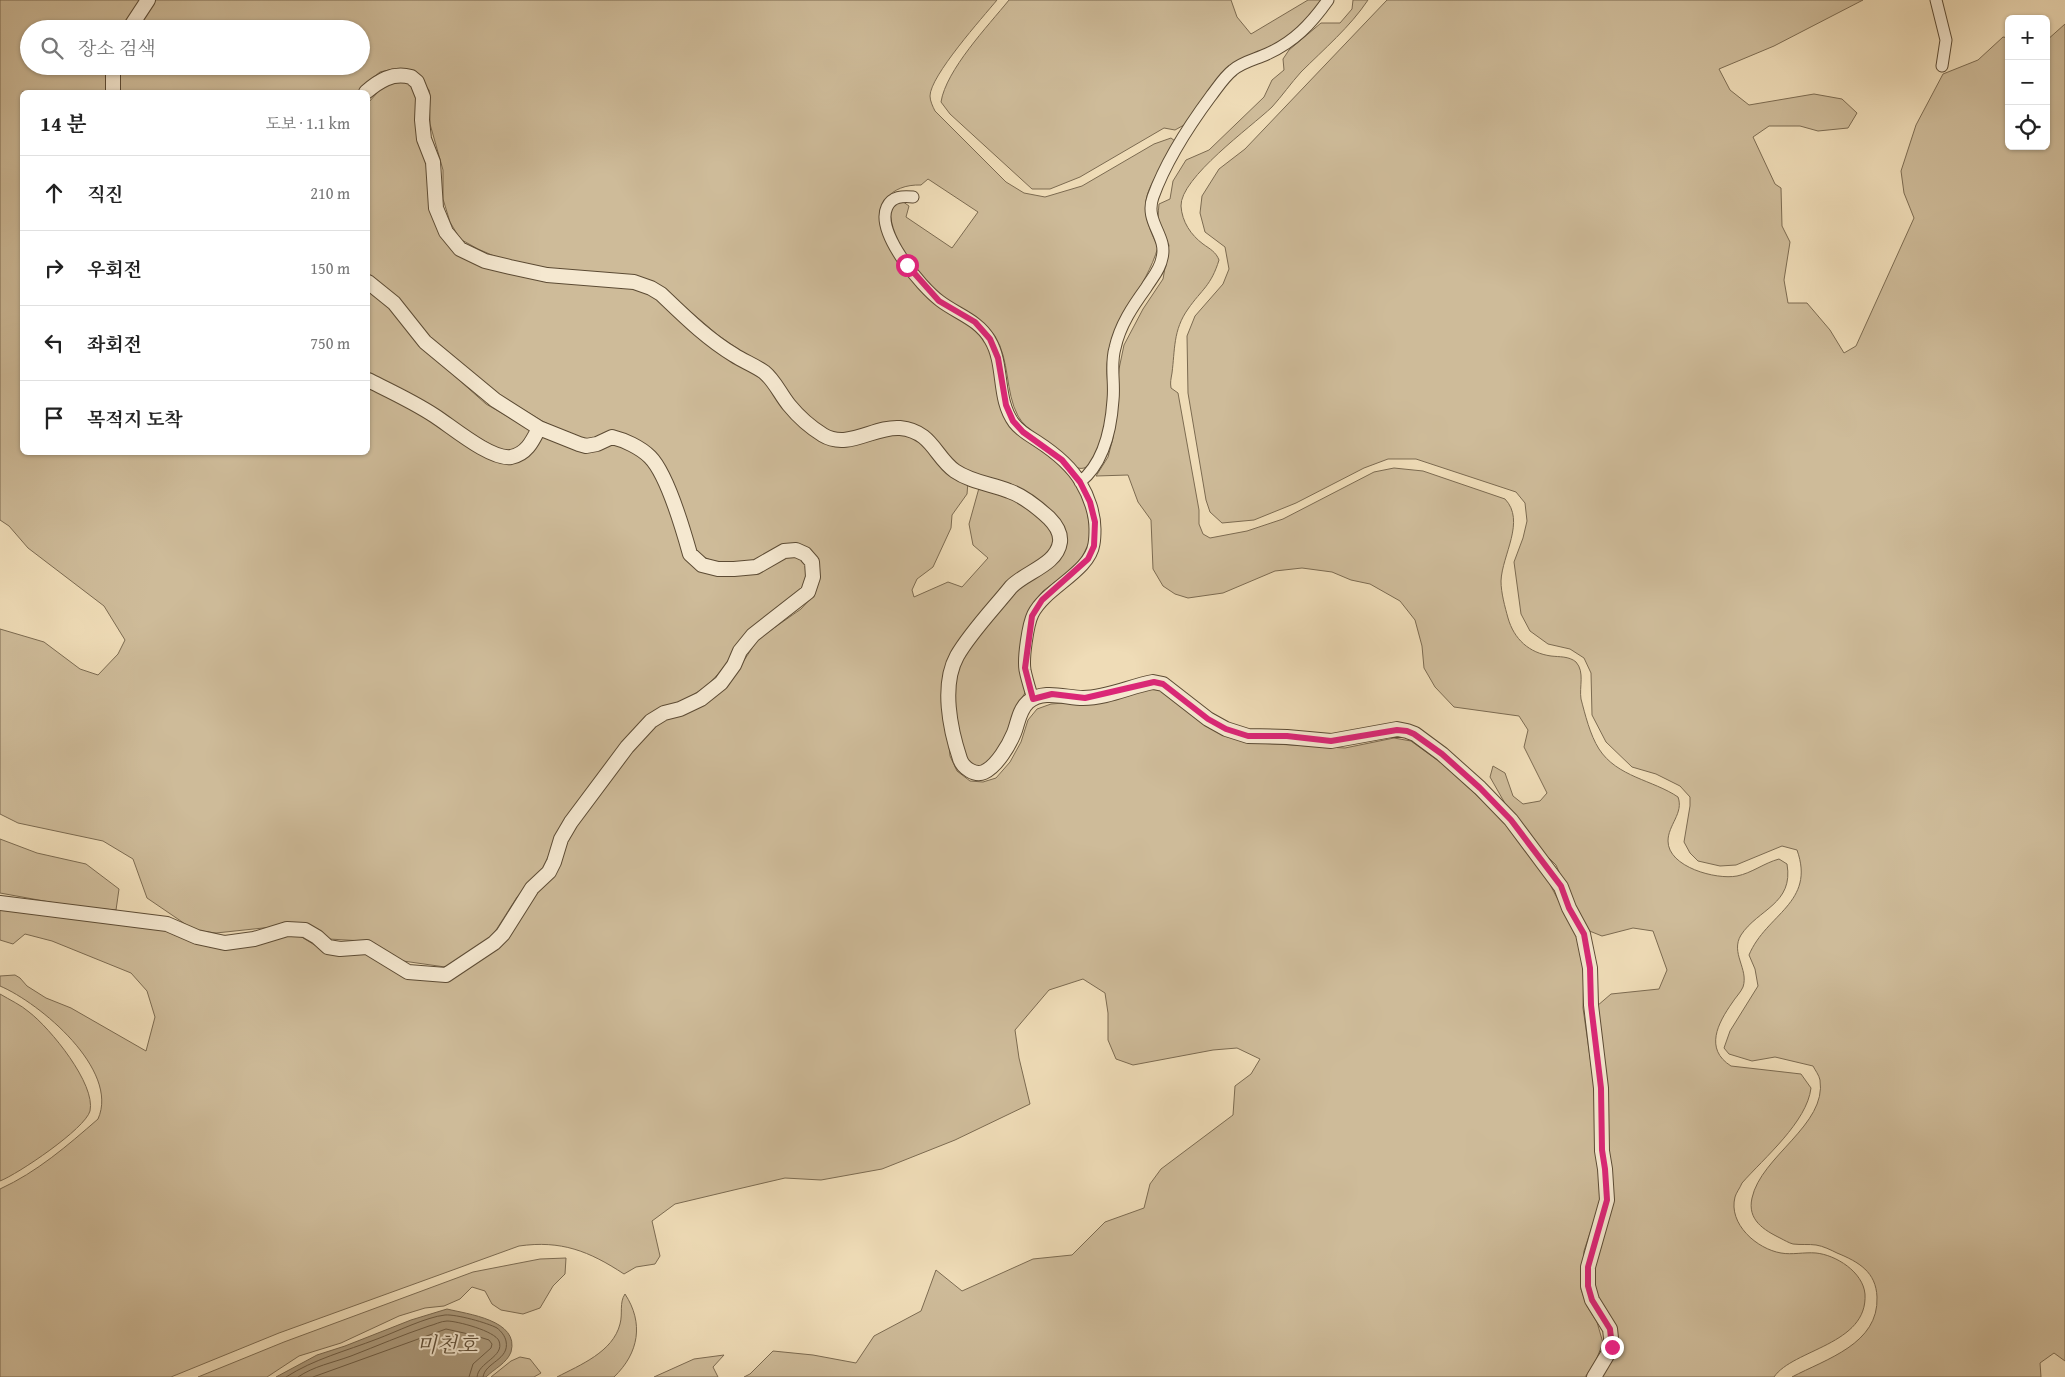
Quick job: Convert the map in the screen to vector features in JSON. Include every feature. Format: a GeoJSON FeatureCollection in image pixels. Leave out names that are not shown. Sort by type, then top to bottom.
{"type":"FeatureCollection","features":[{"type":"Feature","properties":{"kind":"street"},"geometry":{"type":"LineString","coordinates":[[135,20],[148,0]]}},
{"type":"Feature","properties":{"kind":"street"},"geometry":{"type":"LineString","coordinates":[[1080,482],[1092,473],[1106,442],[1114,400],[1112,370],[1114,348],[1123,323],[1158,269],[1163,257],[1163,247],[1150,214],[1152,198],[1173,156],[1194,120],[1234,69],[1281,48],[1295,39],[1315,19],[1328,0]]}},
{"type":"Feature","properties":{"kind":"street"},"geometry":{"type":"LineString","coordinates":[[1936,0],[1946,40],[1942,66]]}},
{"type":"Feature","properties":{"kind":"street"},"geometry":{"type":"LineString","coordinates":[[113,75],[113,90]]}},
{"type":"Feature","properties":{"kind":"street"},"geometry":{"type":"LineString","coordinates":[[369,90],[394,75],[411,77],[422,89],[424,139],[434,162],[436,208],[446,232],[460,249],[485,261],[547,275],[634,282],[651,288],[661,294],[717,344],[734,356],[764,372],[798,414],[824,436],[846,440],[887,429],[899,428],[910,430],[926,438],[954,470],[984,484],[1010,491],[1028,500],[1041,511],[1059,532],[1058,548],[1052,557],[1011,586],[967,641],[957,657],[950,674],[950,709],[956,746],[961,764],[973,772],[984,772],[1004,751],[1014,733],[1017,720],[1026,704],[1033,699],[1052,694],[1085,698],[1154,682],[1163,684],[1208,719],[1226,729],[1248,736],[1287,736],[1331,741],[1397,730],[1407,731],[1442,754],[1480,788],[1511,820],[1561,886],[1569,908],[1584,934],[1590,968],[1591,1005],[1601,1088],[1602,1150],[1607,1200],[1588,1267],[1588,1286],[1592,1300],[1610,1329],[1612,1347],[1594,1377]]}},
{"type":"Feature","properties":{"kind":"street"},"geometry":{"type":"LineString","coordinates":[[913,197],[903,196],[893,200],[887,206],[885,225],[893,243],[907,265],[939,301],[975,322],[990,339],[998,358],[1006,405],[1013,421],[1023,432],[1062,460],[1080,482],[1090,502],[1095,522],[1094,546],[1088,559],[1042,600],[1032,616],[1025,668],[1033,699]]}},
{"type":"Feature","properties":{"kind":"street"},"geometry":{"type":"LineString","coordinates":[[0,903],[167,924],[197,937],[225,944],[287,929],[305,930],[317,937],[328,947],[340,949],[367,947],[408,972],[446,975],[494,943],[503,934],[532,888],[549,872],[561,839],[570,822],[627,747],[651,721],[664,713],[680,709],[701,699],[721,682],[753,635],[808,592],[813,577],[812,562],[805,554],[796,550],[784,551],[756,567],[734,570],[702,565],[690,554],[668,490],[649,456],[626,442],[612,437],[597,444],[586,446],[539,428],[495,400],[448,362],[425,342],[394,302],[370,284]]}},
{"type":"Feature","properties":{"kind":"street"},"geometry":{"type":"LineString","coordinates":[[370,381],[435,416],[468,440],[490,452],[509,457],[518,454],[529,446],[539,428]]}},
{"type":"Feature","properties":{"kind":"shaded area"},"geometry":{"type":"Polygon","coordinates":[[[0,0],[142,0],[130,20],[20,20],[20,75],[108,75],[109,90],[20,90],[20,455],[370,455],[370,387],[407,406],[500,461],[544,433],[623,444],[650,463],[700,568],[798,556],[809,568],[805,586],[730,658],[710,682],[686,699],[666,707],[549,855],[541,871],[517,897],[491,938],[445,967],[396,960],[363,941],[329,939],[282,926],[216,933],[194,930],[147,898],[133,859],[103,841],[18,823],[0,814],[0,629],[44,642],[80,669],[98,675],[118,654],[125,640],[104,606],[28,548],[9,526],[0,520],[0,0]]]}},
{"type":"Feature","properties":{"kind":"shaded area"},"geometry":{"type":"Polygon","coordinates":[[[153,0],[997,0],[938,75],[930,96],[935,111],[1006,182],[1024,193],[1045,197],[1082,186],[1154,144],[1171,138],[1175,141],[1148,191],[1146,215],[1158,247],[1146,277],[1115,333],[1107,364],[1108,405],[1105,424],[1096,454],[1088,466],[1084,468],[1073,465],[1056,448],[1022,422],[1014,407],[1003,355],[995,336],[983,323],[948,301],[926,282],[896,241],[890,222],[890,213],[894,204],[902,201],[909,206],[906,217],[952,248],[978,212],[928,179],[921,185],[901,188],[893,192],[882,205],[880,224],[883,234],[931,299],[948,313],[972,326],[985,340],[1013,429],[1056,462],[1081,488],[1087,510],[1090,529],[1089,543],[1082,557],[1073,568],[1043,591],[1033,603],[1024,639],[1026,691],[1019,703],[998,755],[979,769],[967,760],[963,751],[956,714],[955,677],[963,656],[980,630],[1000,606],[1021,585],[1056,559],[1053,516],[958,467],[920,430],[841,436],[822,429],[806,416],[748,356],[718,335],[659,285],[638,278],[544,268],[501,259],[460,239],[450,222],[443,199],[443,170],[430,124],[429,90],[421,81],[408,72],[393,69],[380,72],[361,90],[119,90],[119,75],[370,75],[370,20],[141,20],[153,0]]]}},
{"type":"Feature","properties":{"kind":"shaded area"},"geometry":{"type":"Polygon","coordinates":[[[1009,0],[1231,0],[1237,17],[1251,34],[1308,0],[1323,0],[1289,39],[1251,56],[1184,125],[1175,130],[1164,128],[1080,177],[1050,189],[1032,189],[950,114],[941,102],[944,89],[959,63],[1009,0]]]}},
{"type":"Feature","properties":{"kind":"shaded area"},"geometry":{"type":"Polygon","coordinates":[[[1353,0],[1368,0],[1345,29],[1301,72],[1272,107],[1204,168],[1184,195],[1181,206],[1188,228],[1219,260],[1209,282],[1188,309],[1177,332],[1171,382],[1171,388],[1178,393],[1199,510],[1199,524],[1203,534],[1210,538],[1247,531],[1283,519],[1374,472],[1394,468],[1423,471],[1505,499],[1511,508],[1513,528],[1502,571],[1501,586],[1504,605],[1511,626],[1518,638],[1529,648],[1543,654],[1573,660],[1579,666],[1581,699],[1588,724],[1599,749],[1607,758],[1625,772],[1678,797],[1679,808],[1670,830],[1668,841],[1670,850],[1676,858],[1684,865],[1695,870],[1706,874],[1728,877],[1742,875],[1779,859],[1787,864],[1788,877],[1780,897],[1748,926],[1738,942],[1738,955],[1744,974],[1743,987],[1718,1027],[1716,1044],[1718,1052],[1731,1066],[1801,1074],[1811,1088],[1802,1114],[1783,1139],[1742,1183],[1736,1195],[1734,1207],[1740,1226],[1754,1241],[1772,1251],[1781,1253],[1816,1253],[1832,1257],[1854,1272],[1863,1286],[1865,1294],[1863,1311],[1855,1325],[1828,1344],[1783,1367],[1774,1377],[1602,1377],[1616,1330],[1605,1308],[1596,1296],[1594,1271],[1607,1136],[1597,1006],[1611,994],[1659,989],[1667,970],[1653,931],[1633,928],[1602,936],[1587,930],[1577,913],[1556,865],[1534,843],[1511,814],[1490,777],[1493,766],[1505,773],[1513,796],[1523,804],[1540,801],[1547,793],[1524,747],[1528,730],[1519,716],[1454,707],[1435,687],[1424,668],[1422,646],[1415,620],[1400,601],[1370,584],[1351,580],[1332,572],[1302,568],[1275,571],[1223,593],[1188,598],[1175,594],[1163,586],[1153,569],[1151,520],[1138,502],[1128,475],[1096,476],[1108,457],[1113,438],[1119,369],[1124,345],[1143,309],[1163,279],[1169,245],[1159,226],[1159,204],[1170,199],[1173,181],[1186,160],[1209,150],[1264,97],[1272,80],[1284,70],[1283,59],[1289,50],[1321,23],[1340,23],[1352,9],[1353,0]]]}},
{"type":"Feature","properties":{"kind":"shaded area"},"geometry":{"type":"Polygon","coordinates":[[[1387,0],[1863,0],[1774,46],[1719,69],[1730,90],[1749,105],[1814,94],[1842,99],[1857,113],[1848,128],[1818,131],[1800,126],[1769,126],[1753,137],[1775,184],[1781,188],[1782,226],[1790,242],[1784,280],[1788,303],[1807,303],[1830,330],[1844,353],[1856,346],[1914,218],[1904,193],[1901,171],[1916,125],[1943,74],[1978,60],[2003,37],[2005,37],[2005,150],[2050,150],[2050,37],[2065,24],[2065,1361],[2054,1353],[2040,1363],[2041,1377],[1792,1377],[1848,1348],[1860,1338],[1869,1327],[1875,1313],[1877,1297],[1876,1288],[1870,1274],[1859,1264],[1821,1246],[1793,1244],[1786,1241],[1763,1228],[1754,1218],[1752,1212],[1752,1198],[1758,1183],[1767,1168],[1814,1112],[1819,1096],[1820,1080],[1813,1066],[1775,1057],[1752,1061],[1729,1054],[1724,1048],[1730,1031],[1758,986],[1755,969],[1749,955],[1766,929],[1795,896],[1800,883],[1801,868],[1797,850],[1782,846],[1736,865],[1720,866],[1698,861],[1690,853],[1684,842],[1690,797],[1680,786],[1656,774],[1632,767],[1606,742],[1592,715],[1591,673],[1584,658],[1570,649],[1548,644],[1530,631],[1521,614],[1514,562],[1527,521],[1525,503],[1516,492],[1416,459],[1388,459],[1364,468],[1296,503],[1254,520],[1222,523],[1210,512],[1206,500],[1188,393],[1187,336],[1195,316],[1223,284],[1229,269],[1225,247],[1205,232],[1200,213],[1202,196],[1219,169],[1245,149],[1387,0]]]}},
{"type":"Feature","properties":{"kind":"shaded area"},"geometry":{"type":"Polygon","coordinates":[[[407,78],[418,90],[421,142],[455,250],[646,289],[752,368],[821,437],[909,434],[968,482],[967,494],[952,515],[951,528],[933,567],[917,579],[912,590],[914,597],[948,582],[962,587],[988,558],[973,545],[969,524],[979,488],[1022,503],[1051,527],[1056,545],[961,639],[946,717],[950,756],[957,771],[970,781],[983,782],[996,778],[1010,762],[1021,742],[1028,720],[1037,709],[1051,704],[1077,702],[1155,688],[1164,690],[1229,736],[1257,743],[1345,748],[1394,738],[1411,741],[1444,765],[1498,815],[1542,869],[1579,940],[1584,964],[1583,1008],[1594,1085],[1601,1199],[1584,1251],[1581,1289],[1587,1306],[1597,1322],[1603,1343],[1594,1365],[1585,1377],[744,1377],[750,1374],[773,1351],[813,1355],[856,1363],[874,1336],[921,1311],[936,1270],[962,1291],[1033,1259],[1072,1255],[1105,1222],[1144,1208],[1150,1184],[1161,1169],[1233,1115],[1235,1086],[1251,1074],[1260,1059],[1237,1048],[1213,1050],[1133,1065],[1116,1059],[1108,1040],[1108,1013],[1105,993],[1083,979],[1049,990],[1015,1030],[1019,1058],[1030,1104],[955,1140],[882,1169],[821,1180],[785,1178],[675,1204],[652,1221],[660,1256],[655,1264],[636,1267],[624,1274],[599,1259],[574,1249],[548,1245],[519,1246],[279,1333],[171,1377],[0,1377],[0,1189],[27,1175],[63,1149],[98,1119],[102,1100],[98,1080],[87,1060],[72,1040],[35,1007],[0,986],[0,976],[15,975],[27,986],[46,998],[71,1008],[146,1051],[155,1017],[147,991],[131,973],[52,941],[25,934],[13,944],[0,940],[0,907],[159,927],[210,947],[287,935],[300,936],[326,952],[370,953],[409,977],[445,981],[470,967],[566,841],[629,751],[654,725],[739,668],[758,639],[801,609],[812,597],[811,553],[744,563],[718,562],[704,557],[696,549],[637,442],[582,439],[544,422],[501,396],[435,346],[370,278],[370,101],[386,83],[407,78]]]}},
{"type":"Feature","properties":{"kind":"shaded area"},"geometry":{"type":"Polygon","coordinates":[[[370,289],[390,306],[441,364],[486,404],[529,429],[532,437],[514,452],[502,451],[370,375],[370,289]]]}},
{"type":"Feature","properties":{"kind":"shaded area"},"geometry":{"type":"Polygon","coordinates":[[[0,839],[37,853],[86,864],[119,889],[116,910],[77,907],[0,893],[0,839]]]}},
{"type":"Feature","properties":{"kind":"shaded area"},"geometry":{"type":"Polygon","coordinates":[[[0,994],[19,1005],[38,1020],[70,1057],[86,1086],[90,1100],[90,1111],[76,1129],[50,1150],[0,1181],[0,994]]]}},
{"type":"Feature","properties":{"kind":"shaded area"},"geometry":{"type":"Polygon","coordinates":[[[566,1258],[565,1274],[553,1286],[540,1308],[523,1314],[501,1310],[492,1304],[485,1291],[472,1287],[460,1299],[444,1306],[425,1308],[399,1316],[341,1343],[299,1356],[267,1377],[198,1377],[284,1342],[473,1272],[540,1259],[566,1258]]]}},
{"type":"Feature","properties":{"kind":"shaded area"},"geometry":{"type":"Polygon","coordinates":[[[625,1294],[635,1316],[636,1337],[629,1358],[622,1368],[614,1377],[557,1377],[585,1362],[603,1350],[610,1342],[620,1324],[622,1301],[625,1294]]]}},
{"type":"Feature","properties":{"kind":"shaded area"},"geometry":{"type":"Polygon","coordinates":[[[724,1355],[713,1367],[718,1377],[654,1377],[694,1359],[724,1355]]]}},
{"type":"Feature","properties":{"kind":"shaded area"},"geometry":{"type":"Polygon","coordinates":[[[520,1357],[530,1359],[541,1373],[534,1377],[491,1377],[511,1361],[520,1357]]]}},
{"type":"Feature","properties":{"kind":"water","name":"미천호"},"geometry":{"type":"Polygon","coordinates":[[[447,1309],[490,1320],[508,1332],[512,1341],[511,1352],[503,1363],[486,1377],[276,1377],[317,1355],[411,1320],[447,1309]]]}},
{"type":"Feature","properties":{"kind":"route"},"geometry":{"type":"LineString","coordinates":[[907,265],[939,301],[975,322],[990,339],[998,358],[1006,405],[1013,421],[1023,432],[1062,460],[1080,482],[1090,502],[1095,522],[1094,546],[1088,559],[1042,600],[1032,616],[1025,668],[1033,699],[1052,694],[1085,698],[1154,682],[1163,684],[1208,719],[1226,729],[1248,736],[1287,736],[1331,741],[1397,730],[1407,731],[1442,754],[1480,788],[1511,820],[1561,886],[1569,908],[1584,934],[1590,968],[1591,1005],[1601,1088],[1602,1150],[1607,1200],[1588,1267],[1588,1286],[1592,1300],[1600,1309],[1610,1329],[1612,1347]]}}]}
